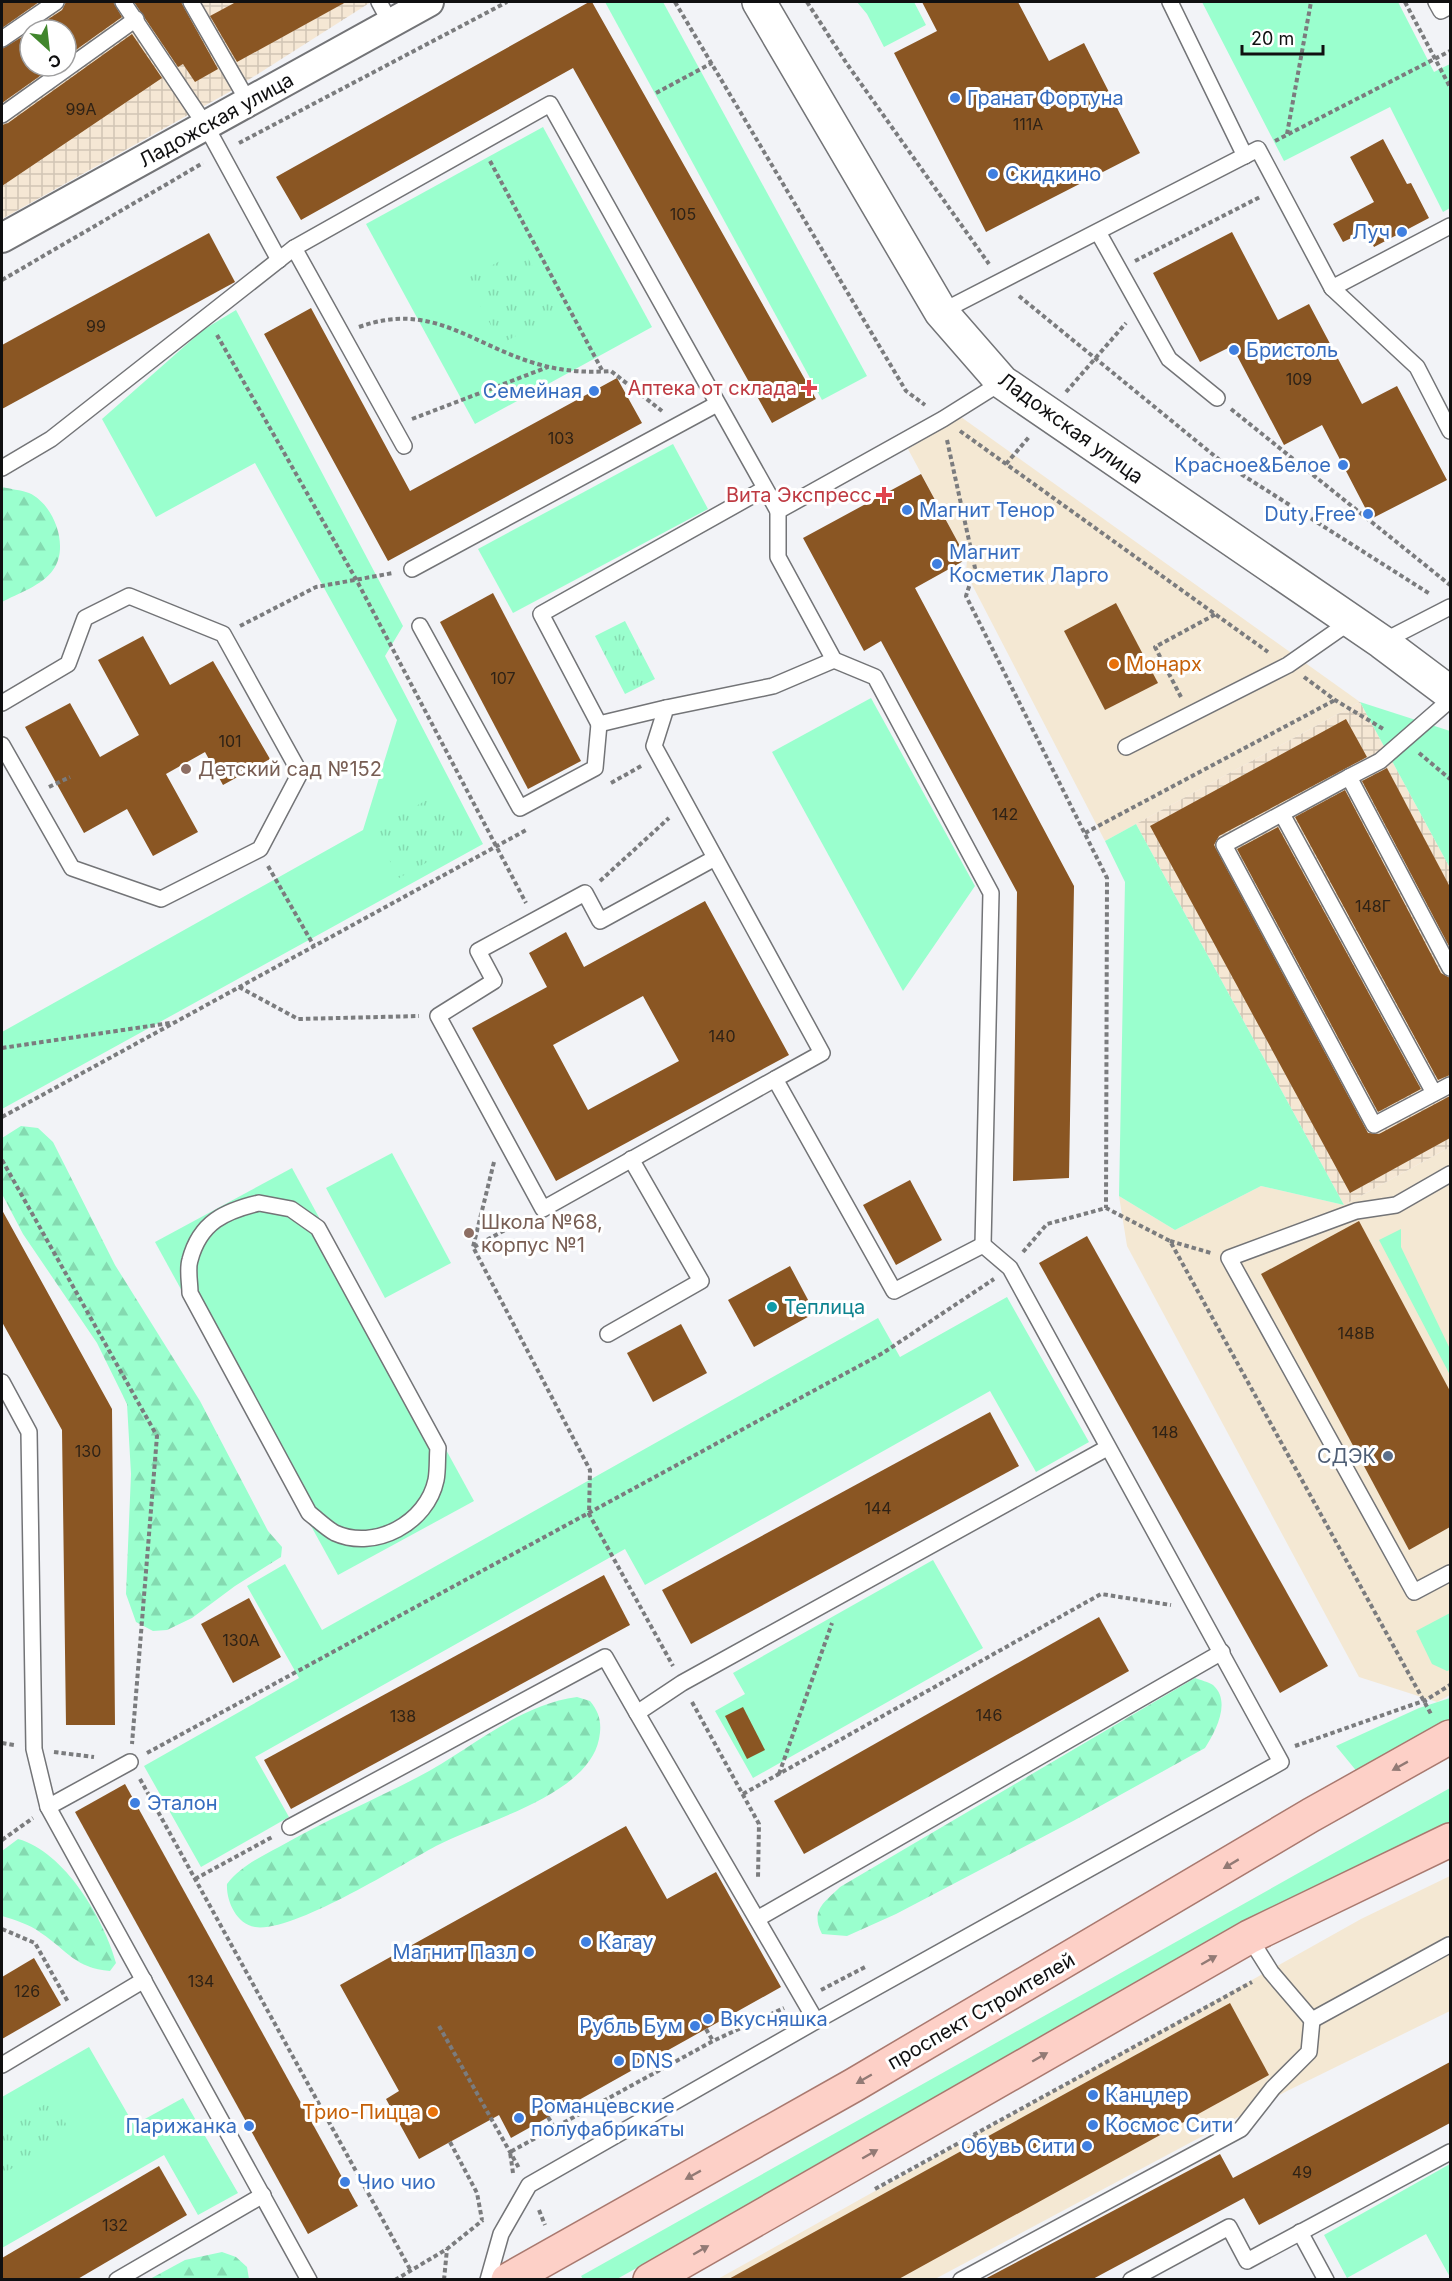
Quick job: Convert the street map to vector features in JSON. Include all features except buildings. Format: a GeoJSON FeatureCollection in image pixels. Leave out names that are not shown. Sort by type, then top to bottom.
{"type":"FeatureCollection","features":[{"type":"Feature","properties":{"kind":"main road","name":"проспект Строителей"},"geometry":{"type":"LineString","coordinates":[[508,2280],[854,2085],[1311,1815],[1450,1737]]}},
{"type":"Feature","properties":{"kind":"main road"},"geometry":{"type":"LineString","coordinates":[[650,2280],[1249,1937],[1450,1840]]}},
{"type":"Feature","properties":{"kind":"street","name":"Ладожская улица"},"geometry":{"type":"LineString","coordinates":[[2,238],[249,103],[385,13],[429,2]]}},
{"type":"Feature","properties":{"kind":"street","name":"Ладожская улица"},"geometry":{"type":"LineString","coordinates":[[759,2],[942,312],[1002,382],[1382,642],[1450,693]]}},
{"type":"Feature","properties":{"kind":"lane"},"geometry":{"type":"LineString","coordinates":[[2,39],[56,2]]}},
{"type":"Feature","properties":{"kind":"lane"},"geometry":{"type":"LineString","coordinates":[[123,2],[206,126],[279,260]]}},
{"type":"Feature","properties":{"kind":"lane"},"geometry":{"type":"LineString","coordinates":[[1170,2],[1252,153],[1332,288],[1417,367],[1450,431]]}},
{"type":"Feature","properties":{"kind":"lane"},"geometry":{"type":"LineString","coordinates":[[1436,2],[1441,11],[1450,6]]}},
{"type":"Feature","properties":{"kind":"lane"},"geometry":{"type":"LineString","coordinates":[[198,4],[249,103]]}},
{"type":"Feature","properties":{"kind":"lane"},"geometry":{"type":"LineString","coordinates":[[2,115],[136,19]]}},
{"type":"Feature","properties":{"kind":"lane"},"geometry":{"type":"LineString","coordinates":[[2,468],[51,439],[207,319],[294,248],[550,104],[778,511],[778,557],[834,660],[875,677],[991,893],[983,1245]]}},
{"type":"Feature","properties":{"kind":"lane"},"geometry":{"type":"LineString","coordinates":[[942,312],[1252,153]]}},
{"type":"Feature","properties":{"kind":"lane"},"geometry":{"type":"LineString","coordinates":[[1332,288],[1450,226]]}},
{"type":"Feature","properties":{"kind":"lane"},"geometry":{"type":"LineString","coordinates":[[1098,232],[1169,359],[1217,398]]}},
{"type":"Feature","properties":{"kind":"lane"},"geometry":{"type":"LineString","coordinates":[[294,248],[404,446]]}},
{"type":"Feature","properties":{"kind":"lane"},"geometry":{"type":"LineString","coordinates":[[778,511],[943,419],[1002,382]]}},
{"type":"Feature","properties":{"kind":"lane"},"geometry":{"type":"LineString","coordinates":[[411,569],[717,404]]}},
{"type":"Feature","properties":{"kind":"lane"},"geometry":{"type":"LineString","coordinates":[[420,627],[520,808],[595,768],[598,724],[541,614],[764,489]]}},
{"type":"Feature","properties":{"kind":"lane"},"geometry":{"type":"LineString","coordinates":[[2,703],[68,664],[85,618],[129,596],[223,634],[300,773],[260,849],[161,899],[72,868],[2,745]]}},
{"type":"Feature","properties":{"kind":"lane"},"geometry":{"type":"LineString","coordinates":[[1382,642],[1446,604]]}},
{"type":"Feature","properties":{"kind":"lane"},"geometry":{"type":"LineString","coordinates":[[1126,747],[1288,665],[1351,621]]}},
{"type":"Feature","properties":{"kind":"lane"},"geometry":{"type":"LineString","coordinates":[[598,724],[773,686],[834,660]]}},
{"type":"Feature","properties":{"kind":"lane"},"geometry":{"type":"LineString","coordinates":[[1450,700],[1380,761],[1224,845],[1374,1125],[1450,1085]]}},
{"type":"Feature","properties":{"kind":"lane"},"geometry":{"type":"LineString","coordinates":[[666,708],[654,746],[716,858],[822,1053],[543,1209],[438,1016],[494,981],[477,951],[585,893],[600,921],[716,858]]}},
{"type":"Feature","properties":{"kind":"lane"},"geometry":{"type":"LineString","coordinates":[[1349,777],[1450,968]]}},
{"type":"Feature","properties":{"kind":"lane"},"geometry":{"type":"LineString","coordinates":[[1282,814],[1434,1093]]}},
{"type":"Feature","properties":{"kind":"lane"},"geometry":{"type":"LineString","coordinates":[[775,1079],[894,1291],[983,1245]]}},
{"type":"Feature","properties":{"kind":"lane"},"geometry":{"type":"LineString","coordinates":[[608,1334],[701,1281],[631,1159]]}},
{"type":"Feature","properties":{"kind":"lane"},"geometry":{"type":"LineString","coordinates":[[1450,1174],[1396,1205],[1356,1211],[1229,1258],[1414,1592],[1450,1573]]}},
{"type":"Feature","properties":{"kind":"lane"},"geometry":{"type":"LineString","coordinates":[[259,1203],[291,1209],[318,1228],[438,1448],[436,1481],[423,1510],[398,1531],[367,1539],[335,1533],[309,1513],[190,1293],[189,1261],[203,1231],[228,1210],[259,1203]]}},
{"type":"Feature","properties":{"kind":"lane"},"geometry":{"type":"LineString","coordinates":[[488,2280],[501,2234],[529,2185],[816,2021],[1281,1762],[1010,1268],[983,1245]]}},
{"type":"Feature","properties":{"kind":"lane"},"geometry":{"type":"LineString","coordinates":[[2,1382],[29,1432],[34,1749],[48,1807],[309,2280]]}},
{"type":"Feature","properties":{"kind":"lane"},"geometry":{"type":"LineString","coordinates":[[638,1713],[682,1683],[1107,1448]]}},
{"type":"Feature","properties":{"kind":"lane"},"geometry":{"type":"LineString","coordinates":[[757,1919],[1222,1652]]}},
{"type":"Feature","properties":{"kind":"lane"},"geometry":{"type":"LineString","coordinates":[[290,1827],[605,1658],[816,2021]]}},
{"type":"Feature","properties":{"kind":"lane"},"geometry":{"type":"LineString","coordinates":[[48,1807],[130,1762]]}},
{"type":"Feature","properties":{"kind":"lane"},"geometry":{"type":"LineString","coordinates":[[961,2280],[1241,2129],[1273,2088],[1309,2052],[1312,2020],[1271,1972],[1249,1937]]}},
{"type":"Feature","properties":{"kind":"lane"},"geometry":{"type":"LineString","coordinates":[[1312,2020],[1449,1945]]}},
{"type":"Feature","properties":{"kind":"lane"},"geometry":{"type":"LineString","coordinates":[[2,2065],[144,1980]]}},
{"type":"Feature","properties":{"kind":"lane"},"geometry":{"type":"LineString","coordinates":[[1131,2280],[1229,2227],[1247,2260],[1450,2152]]}},
{"type":"Feature","properties":{"kind":"lane"},"geometry":{"type":"LineString","coordinates":[[117,2280],[263,2195]]}},
{"type":"Feature","properties":{"kind":"lane"},"geometry":{"type":"LineString","coordinates":[[1300,2232],[1326,2280]]}},
{"type":"Feature","properties":{"kind":"path"},"geometry":{"type":"LineString","coordinates":[[2,280],[221,153],[507,2]]}},
{"type":"Feature","properties":{"kind":"path"},"geometry":{"type":"LineString","coordinates":[[807,2],[847,64],[1002,282],[1222,462],[1446,604]]}},
{"type":"Feature","properties":{"kind":"path"},"geometry":{"type":"LineString","coordinates":[[1287,135],[1311,2]]}},
{"type":"Feature","properties":{"kind":"path"},"geometry":{"type":"LineString","coordinates":[[1405,2],[1450,87]]}},
{"type":"Feature","properties":{"kind":"path"},"geometry":{"type":"LineString","coordinates":[[1252,153],[1450,51]]}},
{"type":"Feature","properties":{"kind":"path"},"geometry":{"type":"LineString","coordinates":[[656,93],[712,63]]}},
{"type":"Feature","properties":{"kind":"path"},"geometry":{"type":"LineString","coordinates":[[480,143],[603,372]]}},
{"type":"Feature","properties":{"kind":"path"},"geometry":{"type":"LineString","coordinates":[[342,334],[383,318],[427,319],[532,363],[572,373],[611,372],[623,379],[678,424]]}},
{"type":"Feature","properties":{"kind":"path"},"geometry":{"type":"LineString","coordinates":[[207,319],[357,581],[495,847],[536,920]]}},
{"type":"Feature","properties":{"kind":"path"},"geometry":{"type":"LineString","coordinates":[[393,426],[549,367]]}},
{"type":"Feature","properties":{"kind":"path"},"geometry":{"type":"LineString","coordinates":[[1217,398],[1450,585]]}},
{"type":"Feature","properties":{"kind":"path"},"geometry":{"type":"LineString","coordinates":[[943,419],[975,568],[966,596],[1107,878],[1106,1208]]}},
{"type":"Feature","properties":{"kind":"path"},"geometry":{"type":"LineString","coordinates":[[223,634],[316,587],[411,569]]}},
{"type":"Feature","properties":{"kind":"path"},"geometry":{"type":"LineString","coordinates":[[1190,714],[1155,647],[1216,614]]}},
{"type":"Feature","properties":{"kind":"path"},"geometry":{"type":"LineString","coordinates":[[1085,833],[1335,700]]}},
{"type":"Feature","properties":{"kind":"path"},"geometry":{"type":"LineString","coordinates":[[608,784],[660,756]]}},
{"type":"Feature","properties":{"kind":"path"},"geometry":{"type":"LineString","coordinates":[[585,893],[621,864],[685,803]]}},
{"type":"Feature","properties":{"kind":"path"},"geometry":{"type":"LineString","coordinates":[[2,1117],[536,824]]}},
{"type":"Feature","properties":{"kind":"path"},"geometry":{"type":"LineString","coordinates":[[260,849],[314,946]]}},
{"type":"Feature","properties":{"kind":"path"},"geometry":{"type":"LineString","coordinates":[[239,987],[298,1019],[438,1016]]}},
{"type":"Feature","properties":{"kind":"path"},"geometry":{"type":"LineString","coordinates":[[2,1048],[173,1023]]}},
{"type":"Feature","properties":{"kind":"path"},"geometry":{"type":"LineString","coordinates":[[501,1132],[473,1247],[590,1470],[589,1514],[759,1824],[757,1919]]}},
{"type":"Feature","properties":{"kind":"path"},"geometry":{"type":"LineString","coordinates":[[2,1160],[158,1436],[130,1762],[411,2271]]}},
{"type":"Feature","properties":{"kind":"path"},"geometry":{"type":"LineString","coordinates":[[2,1743],[130,1762],[883,1353],[1010,1268],[1047,1224],[1106,1208],[1170,1241],[1229,1258]]}},
{"type":"Feature","properties":{"kind":"path"},"geometry":{"type":"LineString","coordinates":[[473,1247],[543,1209]]}},
{"type":"Feature","properties":{"kind":"path"},"geometry":{"type":"LineString","coordinates":[[1170,1241],[1426,1700]]}},
{"type":"Feature","properties":{"kind":"path"},"geometry":{"type":"LineString","coordinates":[[779,1774],[842,1594]]}},
{"type":"Feature","properties":{"kind":"path"},"geometry":{"type":"LineString","coordinates":[[743,1794],[1101,1594],[1198,1610]]}},
{"type":"Feature","properties":{"kind":"path"},"geometry":{"type":"LineString","coordinates":[[2,1840],[48,1807]]}},
{"type":"Feature","properties":{"kind":"path"},"geometry":{"type":"LineString","coordinates":[[195,1879],[290,1827]]}},
{"type":"Feature","properties":{"kind":"path"},"geometry":{"type":"LineString","coordinates":[[2,1929],[34,1943],[79,2021]]}},
{"type":"Feature","properties":{"kind":"path"},"geometry":{"type":"LineString","coordinates":[[870,2191],[1271,1972]]}},
{"type":"Feature","properties":{"kind":"path"},"geometry":{"type":"LineString","coordinates":[[439,2026],[510,2152]]}},
{"type":"Feature","properties":{"kind":"path"},"geometry":{"type":"LineString","coordinates":[[706,2029],[713,2041]]}},
{"type":"Feature","properties":{"kind":"path"},"geometry":{"type":"LineString","coordinates":[[1034,2102],[1038,2108]]}},
{"type":"Feature","properties":{"kind":"path"},"geometry":{"type":"LineString","coordinates":[[548,2117],[554,2127]]}},
{"type":"Feature","properties":{"kind":"path"},"geometry":{"type":"LineString","coordinates":[[974,2135],[978,2141]]}},
{"type":"Feature","properties":{"kind":"path"},"geometry":{"type":"LineString","coordinates":[[450,2142],[477,2193],[482,2220]]}},
{"type":"Feature","properties":{"kind":"path"},"geometry":{"type":"LineString","coordinates":[[444,2280],[447,2249]]}},
{"type":"Feature","properties":{"kind":"shaded area"},"geometry":{"type":"Polygon","coordinates":[[[2,2],[371,2],[231,91],[2,219],[2,2]]]}},
{"type":"Feature","properties":{"kind":"shaded area"},"geometry":{"type":"Polygon","coordinates":[[[961,417],[1360,702],[1105,841],[966,573],[967,559],[908,449],[961,417]]]}},
{"type":"Feature","properties":{"kind":"shaded area"},"geometry":{"type":"Polygon","coordinates":[[[1360,702],[1450,868],[1450,1147],[1344,1205],[1136,824],[1360,702]]]}},
{"type":"Feature","properties":{"kind":"shaded area"},"geometry":{"type":"Polygon","coordinates":[[[1450,1147],[1450,1695],[1437,1702],[1359,1677],[1127,1246],[1119,1196],[1175,1230],[1261,1186],[1344,1205],[1450,1147]]]}},
{"type":"Feature","properties":{"kind":"shaded area"},"geometry":{"type":"Polygon","coordinates":[[[1450,1876],[1450,2011],[1287,2091],[935,2279],[716,2280],[1361,1919],[1450,1876]]]}},
{"type":"Feature","properties":{"kind":"green space"},"geometry":{"type":"Polygon","coordinates":[[[605,2],[663,2],[867,376],[822,400],[605,2]]]}},
{"type":"Feature","properties":{"kind":"green space"},"geometry":{"type":"Polygon","coordinates":[[[857,2],[914,2],[926,25],[884,47],[867,14],[857,2]]]}},
{"type":"Feature","properties":{"kind":"green space"},"geometry":{"type":"Polygon","coordinates":[[[1202,2],[1398,2],[1434,72],[1450,64],[1450,208],[1443,212],[1390,107],[1284,161],[1202,2]]]}},
{"type":"Feature","properties":{"kind":"green space"},"geometry":{"type":"Polygon","coordinates":[[[543,127],[652,327],[475,424],[366,224],[543,127]]]}},
{"type":"Feature","properties":{"kind":"green space"},"geometry":{"type":"Polygon","coordinates":[[[523,249],[558,313],[501,344],[466,279],[523,249]]]}},
{"type":"Feature","properties":{"kind":"green space"},"geometry":{"type":"Polygon","coordinates":[[[236,310],[403,626],[385,656],[483,844],[2,1109],[2,1032],[363,830],[397,720],[255,463],[156,517],[102,419],[203,330],[236,310]]]}},
{"type":"Feature","properties":{"kind":"green space"},"geometry":{"type":"Polygon","coordinates":[[[673,444],[708,509],[513,613],[478,549],[673,444]]]}},
{"type":"Feature","properties":{"kind":"green space"},"geometry":{"type":"Polygon","coordinates":[[[2,487],[29,493],[46,506],[57,527],[60,550],[58,561],[49,575],[36,585],[2,602],[2,487]]]}},
{"type":"Feature","properties":{"kind":"green space"},"geometry":{"type":"Polygon","coordinates":[[[625,621],[655,679],[625,694],[595,636],[625,621]]]}},
{"type":"Feature","properties":{"kind":"green space"},"geometry":{"type":"Polygon","coordinates":[[[871,698],[975,886],[903,991],[772,752],[871,698]]]}},
{"type":"Feature","properties":{"kind":"green space"},"geometry":{"type":"Polygon","coordinates":[[[1360,702],[1450,731],[1450,868],[1360,702]]]}},
{"type":"Feature","properties":{"kind":"green space"},"geometry":{"type":"Polygon","coordinates":[[[441,792],[467,840],[399,878],[373,830],[441,792]]]}},
{"type":"Feature","properties":{"kind":"green space"},"geometry":{"type":"Polygon","coordinates":[[[1136,824],[1344,1205],[1261,1186],[1175,1230],[1119,1196],[1125,882],[1105,841],[1136,824]]]}},
{"type":"Feature","properties":{"kind":"green space"},"geometry":{"type":"Polygon","coordinates":[[[21,1126],[38,1128],[53,1142],[115,1265],[200,1401],[268,1531],[282,1547],[281,1557],[235,1586],[192,1618],[167,1630],[153,1631],[136,1622],[126,1594],[131,1474],[127,1404],[97,1343],[23,1234],[2,1194],[2,1138],[21,1126]]]}},
{"type":"Feature","properties":{"kind":"green space"},"geometry":{"type":"Polygon","coordinates":[[[392,1153],[451,1263],[385,1298],[326,1188],[392,1153]]]}},
{"type":"Feature","properties":{"kind":"green space"},"geometry":{"type":"Polygon","coordinates":[[[292,1168],[474,1501],[338,1575],[155,1242],[292,1168]]]}},
{"type":"Feature","properties":{"kind":"green space"},"geometry":{"type":"Polygon","coordinates":[[[1401,1229],[1401,1247],[1450,1349],[1450,1375],[1379,1240],[1401,1229]]]}},
{"type":"Feature","properties":{"kind":"green space"},"geometry":{"type":"Polygon","coordinates":[[[1007,1297],[1089,1442],[1036,1472],[990,1391],[645,1585],[625,1549],[255,1757],[289,1817],[201,1867],[144,1766],[299,1678],[247,1586],[285,1564],[322,1630],[878,1318],[900,1357],[1007,1297]]]}},
{"type":"Feature","properties":{"kind":"green space"},"geometry":{"type":"Polygon","coordinates":[[[933,1560],[983,1648],[753,1778],[715,1711],[745,1694],[733,1673],[933,1560]]]}},
{"type":"Feature","properties":{"kind":"green space"},"geometry":{"type":"Polygon","coordinates":[[[1450,1613],[1450,1670],[1447,1671],[1432,1664],[1416,1631],[1450,1613]]]}},
{"type":"Feature","properties":{"kind":"green space"},"geometry":{"type":"Polygon","coordinates":[[[1195,1678],[1213,1685],[1219,1692],[1221,1700],[1217,1726],[1205,1748],[1075,1820],[896,1914],[847,1936],[822,1934],[818,1919],[820,1907],[840,1887],[1195,1678]]]}},
{"type":"Feature","properties":{"kind":"green space"},"geometry":{"type":"Polygon","coordinates":[[[577,1697],[590,1701],[596,1710],[600,1724],[599,1739],[591,1759],[575,1776],[554,1792],[504,1817],[436,1846],[346,1896],[294,1920],[272,1926],[255,1927],[242,1921],[230,1904],[227,1884],[251,1863],[313,1828],[418,1777],[514,1719],[534,1709],[577,1697]]]}},
{"type":"Feature","properties":{"kind":"green space"},"geometry":{"type":"Polygon","coordinates":[[[1450,1698],[1450,1723],[1363,1779],[1336,1746],[1419,1708],[1450,1698]]]}},
{"type":"Feature","properties":{"kind":"green space"},"geometry":{"type":"Polygon","coordinates":[[[1450,1788],[1450,1825],[1320,1884],[617,2279],[583,2279],[581,2276],[1450,1788]]]}},
{"type":"Feature","properties":{"kind":"green space"},"geometry":{"type":"Polygon","coordinates":[[[18,1839],[35,1846],[51,1858],[80,1889],[110,1946],[116,1963],[110,1971],[88,1966],[72,1958],[36,1930],[2,1916],[2,1851],[18,1839]]]}},
{"type":"Feature","properties":{"kind":"green space"},"geometry":{"type":"Polygon","coordinates":[[[89,2047],[134,2125],[183,2098],[238,2193],[198,2215],[164,2155],[2,2248],[2,2097],[89,2047]]]}},
{"type":"Feature","properties":{"kind":"green space"},"geometry":{"type":"Polygon","coordinates":[[[53,2100],[72,2135],[2,2174],[2,2128],[53,2100]]]}},
{"type":"Feature","properties":{"kind":"green space"},"geometry":{"type":"Polygon","coordinates":[[[1450,2164],[1450,2277],[1426,2234],[1347,2278],[1324,2235],[1450,2164]]]}},
{"type":"Feature","properties":{"kind":"green space"},"geometry":{"type":"Polygon","coordinates":[[[222,2252],[236,2257],[247,2267],[249,2279],[150,2279],[185,2260],[222,2252]]]}},
{"type":"Feature","properties":{"kind":"place","name":"Гранат Фортуна"},"geometry":{"type":"Point","coordinates":[955,98]}},
{"type":"Feature","properties":{"kind":"place","name":"Скидкино"},"geometry":{"type":"Point","coordinates":[993,174]}},
{"type":"Feature","properties":{"kind":"place","name":"Луч"},"geometry":{"type":"Point","coordinates":[1402,232]}},
{"type":"Feature","properties":{"kind":"place","name":"Бристоль"},"geometry":{"type":"Point","coordinates":[1234,350]}},
{"type":"Feature","properties":{"kind":"place","name":"Аптека от склада"},"geometry":{"type":"Point","coordinates":[809,388]}},
{"type":"Feature","properties":{"kind":"place","name":"Семейная"},"geometry":{"type":"Point","coordinates":[594,391]}},
{"type":"Feature","properties":{"kind":"place","name":"Красное&Белое"},"geometry":{"type":"Point","coordinates":[1343,465]}},
{"type":"Feature","properties":{"kind":"place","name":"Вита Экспресс"},"geometry":{"type":"Point","coordinates":[884,495]}},
{"type":"Feature","properties":{"kind":"place","name":"Магнит Тенор"},"geometry":{"type":"Point","coordinates":[907,510]}},
{"type":"Feature","properties":{"kind":"place","name":"Duty Free"},"geometry":{"type":"Point","coordinates":[1368,514]}},
{"type":"Feature","properties":{"kind":"place","name":"Магнит Косметик Ларго"},"geometry":{"type":"Point","coordinates":[937,564]}},
{"type":"Feature","properties":{"kind":"place","name":"Монарх"},"geometry":{"type":"Point","coordinates":[1114,664]}},
{"type":"Feature","properties":{"kind":"place","name":"Детский сад №152"},"geometry":{"type":"Point","coordinates":[186,769]}},
{"type":"Feature","properties":{"kind":"place","name":"Школа №68, корпус №1"},"geometry":{"type":"Point","coordinates":[469,1233]}},
{"type":"Feature","properties":{"kind":"place","name":"Теплица"},"geometry":{"type":"Point","coordinates":[772,1307]}},
{"type":"Feature","properties":{"kind":"place","name":"СДЭК"},"geometry":{"type":"Point","coordinates":[1388,1456]}},
{"type":"Feature","properties":{"kind":"place","name":"Эталон"},"geometry":{"type":"Point","coordinates":[135,1803]}},
{"type":"Feature","properties":{"kind":"place","name":"Кагау"},"geometry":{"type":"Point","coordinates":[586,1942]}},
{"type":"Feature","properties":{"kind":"place","name":"Магнит Пазл"},"geometry":{"type":"Point","coordinates":[529,1952]}},
{"type":"Feature","properties":{"kind":"place","name":"Вкусняшка"},"geometry":{"type":"Point","coordinates":[708,2019]}},
{"type":"Feature","properties":{"kind":"place","name":"Рубль Бум"},"geometry":{"type":"Point","coordinates":[695,2026]}},
{"type":"Feature","properties":{"kind":"place","name":"DNS"},"geometry":{"type":"Point","coordinates":[619,2061]}},
{"type":"Feature","properties":{"kind":"place","name":"Канцлер"},"geometry":{"type":"Point","coordinates":[1093,2095]}},
{"type":"Feature","properties":{"kind":"place","name":"Трио-Пицца"},"geometry":{"type":"Point","coordinates":[433,2112]}},
{"type":"Feature","properties":{"kind":"place","name":"Романцевские полуфабрикаты"},"geometry":{"type":"Point","coordinates":[519,2118]}},
{"type":"Feature","properties":{"kind":"place","name":"Космос Сити"},"geometry":{"type":"Point","coordinates":[1093,2125]}},
{"type":"Feature","properties":{"kind":"place","name":"Парижанка"},"geometry":{"type":"Point","coordinates":[249,2126]}},
{"type":"Feature","properties":{"kind":"place","name":"Обувь Сити"},"geometry":{"type":"Point","coordinates":[1087,2146]}},
{"type":"Feature","properties":{"kind":"place","name":"Чио чио"},"geometry":{"type":"Point","coordinates":[345,2182]}}]}
